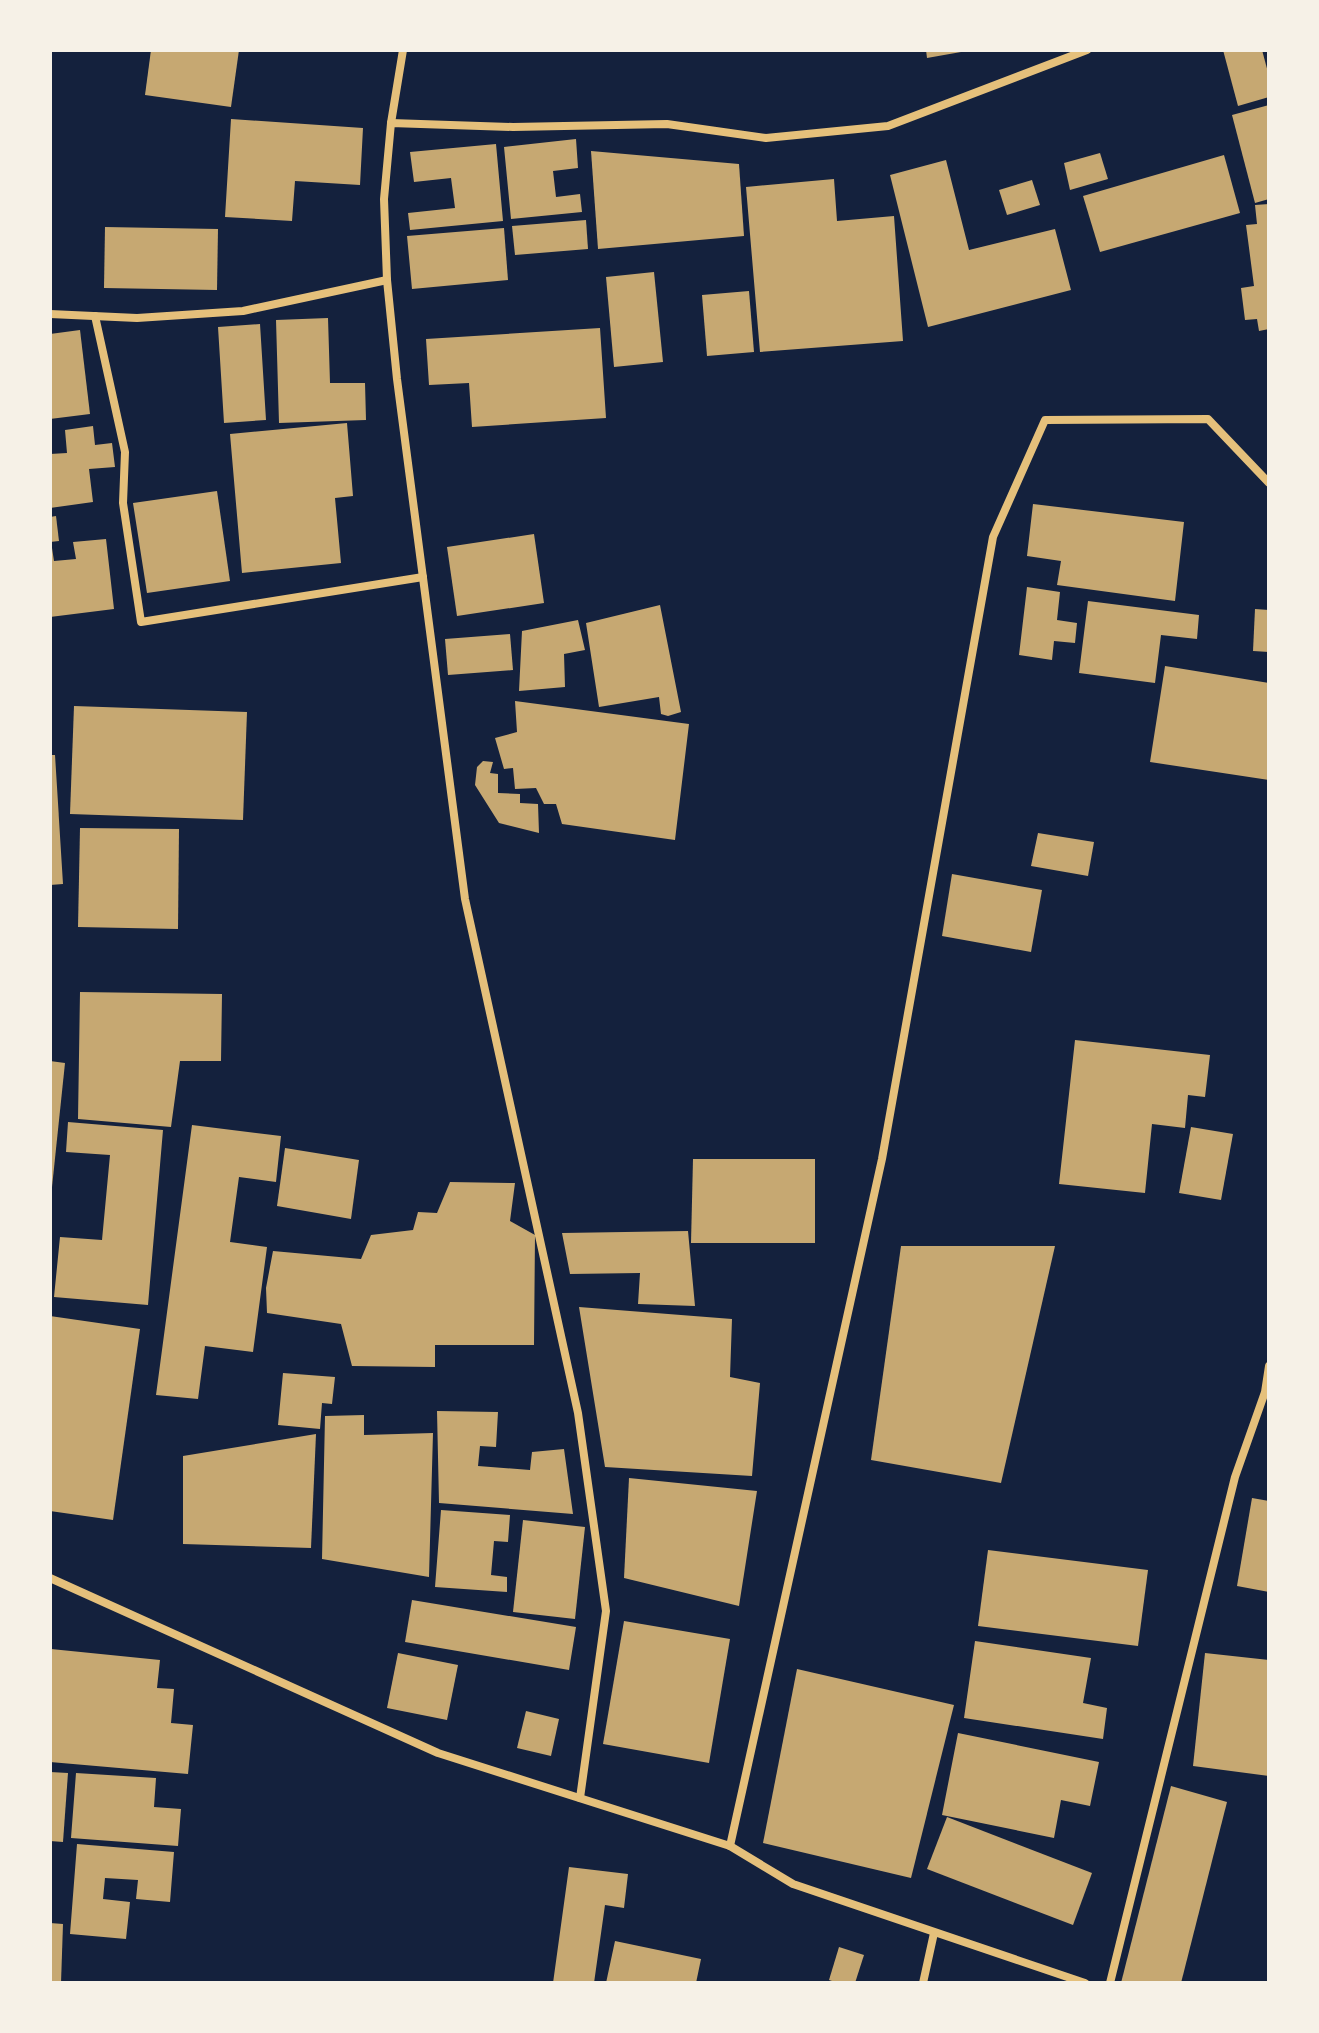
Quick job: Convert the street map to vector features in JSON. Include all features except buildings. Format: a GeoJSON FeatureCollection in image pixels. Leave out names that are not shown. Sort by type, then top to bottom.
{"type":"FeatureCollection","features":[{"type":"Feature","properties":{"kind":"street"},"geometry":{"type":"LineString","coordinates":[[403,50],[391,123],[384,199],[387,280],[397,379],[465,899],[578,1413],[606,1611],[580,1798]]}},
{"type":"Feature","properties":{"kind":"street"},"geometry":{"type":"LineString","coordinates":[[391,123],[513,127],[667,124],[766,138],[888,126],[1087,50]]}},
{"type":"Feature","properties":{"kind":"street"},"geometry":{"type":"LineString","coordinates":[[50,314],[137,318],[243,311],[387,280]]}},
{"type":"Feature","properties":{"kind":"street"},"geometry":{"type":"LineString","coordinates":[[95,316],[125,452],[123,503],[141,622],[423,577]]}},
{"type":"Feature","properties":{"kind":"street"},"geometry":{"type":"LineString","coordinates":[[730,1846],[882,1159],[993,537],[1045,420],[1208,419],[1269,483]]}},
{"type":"Feature","properties":{"kind":"street"},"geometry":{"type":"LineString","coordinates":[[1110,1983],[1235,1477],[1265,1392],[1269,1366]]}},
{"type":"Feature","properties":{"kind":"street"},"geometry":{"type":"LineString","coordinates":[[50,1578],[438,1753],[730,1846],[793,1884],[1085,1983]]}},
{"type":"Feature","properties":{"kind":"street"},"geometry":{"type":"LineString","coordinates":[[923,1983],[934,1933]]}}]}
